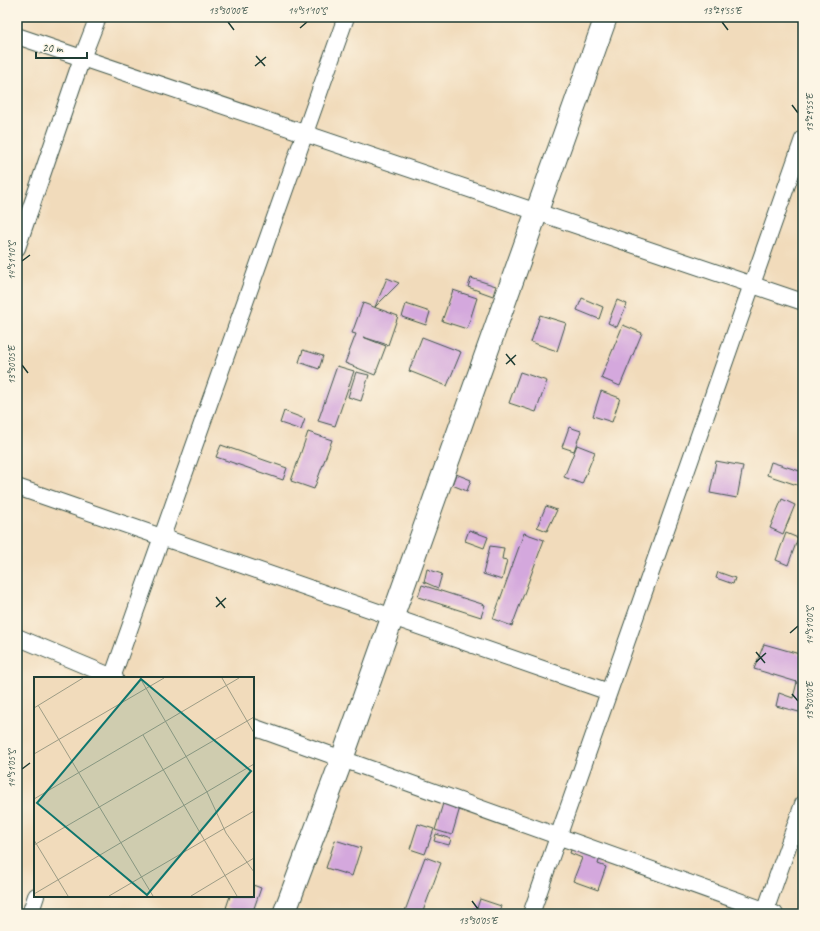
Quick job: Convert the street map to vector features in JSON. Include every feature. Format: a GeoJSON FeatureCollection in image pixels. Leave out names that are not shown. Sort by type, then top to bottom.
{"type":"FeatureCollection","features":[{"type":"Feature","properties":{"kind":"street"},"geometry":{"type":"LineString","coordinates":[[17,248],[82,58],[98,17]]}},
{"type":"Feature","properties":{"kind":"street"},"geometry":{"type":"LineString","coordinates":[[113,677],[346,17]]}},
{"type":"Feature","properties":{"kind":"street"},"geometry":{"type":"LineString","coordinates":[[284,914],[342,759],[606,17]]}},
{"type":"Feature","properties":{"kind":"street"},"geometry":{"type":"LineString","coordinates":[[17,36],[803,302]]}},
{"type":"Feature","properties":{"kind":"street"},"geometry":{"type":"LineString","coordinates":[[531,914],[803,139]]}},
{"type":"Feature","properties":{"kind":"street"},"geometry":{"type":"LineString","coordinates":[[17,487],[609,692]]}},
{"type":"Feature","properties":{"kind":"street"},"geometry":{"type":"LineString","coordinates":[[17,637],[111,677]]}},
{"type":"Feature","properties":{"kind":"street"},"geometry":{"type":"LineString","coordinates":[[254,727],[768,913],[803,804]]}},
{"type":"Feature","properties":{"kind":"street"},"geometry":{"type":"LineString","coordinates":[[30,914],[36,897]]}},
{"type":"Feature","properties":{"kind":"building"},"geometry":{"type":"Polygon","coordinates":[[[387,278],[399,283],[375,307],[387,278]]]}},
{"type":"Feature","properties":{"kind":"building"},"geometry":{"type":"Polygon","coordinates":[[[471,278],[496,286],[493,296],[468,287],[471,278]]]}},
{"type":"Feature","properties":{"kind":"building"},"geometry":{"type":"Polygon","coordinates":[[[453,290],[477,298],[467,329],[442,321],[453,290]]]}},
{"type":"Feature","properties":{"kind":"building"},"geometry":{"type":"Polygon","coordinates":[[[582,298],[603,307],[599,319],[577,310],[582,298]]]}},
{"type":"Feature","properties":{"kind":"building"},"geometry":{"type":"Polygon","coordinates":[[[617,300],[627,304],[617,327],[608,323],[617,300]]]}},
{"type":"Feature","properties":{"kind":"building"},"geometry":{"type":"Polygon","coordinates":[[[363,303],[398,316],[388,345],[363,337],[386,346],[375,375],[345,363],[356,334],[352,333],[363,303]]]}},
{"type":"Feature","properties":{"kind":"building"},"geometry":{"type":"Polygon","coordinates":[[[406,304],[430,312],[426,325],[402,317],[406,304]]]}},
{"type":"Feature","properties":{"kind":"building"},"geometry":{"type":"Polygon","coordinates":[[[540,315],[566,323],[557,351],[531,342],[540,315]]]}},
{"type":"Feature","properties":{"kind":"building"},"geometry":{"type":"Polygon","coordinates":[[[623,325],[642,333],[620,386],[601,378],[623,325]]]}},
{"type":"Feature","properties":{"kind":"building"},"geometry":{"type":"Polygon","coordinates":[[[422,337],[461,352],[447,386],[409,371],[422,337]]]}},
{"type":"Feature","properties":{"kind":"building"},"geometry":{"type":"Polygon","coordinates":[[[303,350],[323,356],[319,369],[299,362],[303,350]]]}},
{"type":"Feature","properties":{"kind":"building"},"geometry":{"type":"Polygon","coordinates":[[[337,366],[354,371],[335,426],[318,421],[337,366]]]}},
{"type":"Feature","properties":{"kind":"building"},"geometry":{"type":"Polygon","coordinates":[[[356,372],[369,375],[361,401],[348,397],[356,372]]]}},
{"type":"Feature","properties":{"kind":"building"},"geometry":{"type":"Polygon","coordinates":[[[520,372],[547,381],[536,412],[509,403],[520,372]]]}},
{"type":"Feature","properties":{"kind":"building"},"geometry":{"type":"Polygon","coordinates":[[[601,391],[620,398],[612,422],[593,416],[601,391]]]}},
{"type":"Feature","properties":{"kind":"building"},"geometry":{"type":"Polygon","coordinates":[[[284,411],[305,419],[301,430],[280,423],[284,411]]]}},
{"type":"Feature","properties":{"kind":"building"},"geometry":{"type":"Polygon","coordinates":[[[569,427],[581,431],[574,451],[562,447],[569,427]]]}},
{"type":"Feature","properties":{"kind":"building"},"geometry":{"type":"Polygon","coordinates":[[[308,432],[332,440],[314,489],[291,481],[308,432]]]}},
{"type":"Feature","properties":{"kind":"building"},"geometry":{"type":"Polygon","coordinates":[[[221,445],[287,468],[283,480],[216,457],[221,445]]]}},
{"type":"Feature","properties":{"kind":"building"},"geometry":{"type":"Polygon","coordinates":[[[577,445],[595,452],[582,484],[564,477],[577,445]]]}},
{"type":"Feature","properties":{"kind":"building"},"geometry":{"type":"Polygon","coordinates":[[[716,461],[743,466],[737,498],[710,493],[716,461]]]}},
{"type":"Feature","properties":{"kind":"building"},"geometry":{"type":"Polygon","coordinates":[[[771,462],[803,472],[800,486],[767,475],[771,462]]]}},
{"type":"Feature","properties":{"kind":"building"},"geometry":{"type":"Polygon","coordinates":[[[456,474],[471,480],[467,491],[452,485],[456,474]]]}},
{"type":"Feature","properties":{"kind":"building"},"geometry":{"type":"Polygon","coordinates":[[[782,499],[795,505],[783,534],[770,528],[782,499]]]}},
{"type":"Feature","properties":{"kind":"building"},"geometry":{"type":"Polygon","coordinates":[[[546,506],[557,510],[547,531],[537,527],[546,506]]]}},
{"type":"Feature","properties":{"kind":"building"},"geometry":{"type":"Polygon","coordinates":[[[469,530],[488,537],[484,548],[465,541],[469,530]]]}},
{"type":"Feature","properties":{"kind":"building"},"geometry":{"type":"Polygon","coordinates":[[[524,533],[544,540],[512,626],[493,619],[524,533]]]}},
{"type":"Feature","properties":{"kind":"building"},"geometry":{"type":"Polygon","coordinates":[[[786,533],[798,538],[788,565],[776,560],[786,533]]]}},
{"type":"Feature","properties":{"kind":"building"},"geometry":{"type":"Polygon","coordinates":[[[490,546],[504,548],[502,559],[507,560],[502,580],[483,574],[490,546]]]}},
{"type":"Feature","properties":{"kind":"building"},"geometry":{"type":"Polygon","coordinates":[[[427,569],[442,574],[438,588],[424,582],[427,569]]]}},
{"type":"Feature","properties":{"kind":"building"},"geometry":{"type":"Polygon","coordinates":[[[718,572],[735,578],[733,584],[716,578],[718,572]]]}},
{"type":"Feature","properties":{"kind":"building"},"geometry":{"type":"Polygon","coordinates":[[[422,585],[485,605],[481,617],[418,597],[422,585]]]}},
{"type":"Feature","properties":{"kind":"building"},"geometry":{"type":"Polygon","coordinates":[[[764,644],[803,655],[803,713],[776,706],[779,693],[793,698],[797,682],[754,669],[764,644]]]}},
{"type":"Feature","properties":{"kind":"building"},"geometry":{"type":"Polygon","coordinates":[[[444,800],[461,804],[452,835],[435,830],[444,800]]]}},
{"type":"Feature","properties":{"kind":"building"},"geometry":{"type":"Polygon","coordinates":[[[418,824],[434,829],[425,854],[410,849],[418,824]]]}},
{"type":"Feature","properties":{"kind":"building"},"geometry":{"type":"Polygon","coordinates":[[[436,834],[451,839],[449,845],[434,841],[436,834]]]}},
{"type":"Feature","properties":{"kind":"building"},"geometry":{"type":"Polygon","coordinates":[[[335,840],[361,848],[352,876],[326,868],[335,840]]]}},
{"type":"Feature","properties":{"kind":"building"},"geometry":{"type":"Polygon","coordinates":[[[573,844],[601,854],[598,864],[606,867],[598,890],[573,881],[582,858],[570,853],[573,844]]]}},
{"type":"Feature","properties":{"kind":"building"},"geometry":{"type":"Polygon","coordinates":[[[425,857],[441,863],[422,914],[412,914],[405,911],[425,857]]]}},
{"type":"Feature","properties":{"kind":"building"},"geometry":{"type":"Polygon","coordinates":[[[254,885],[261,888],[252,914],[242,914],[226,908],[230,897],[254,897],[254,885]]]}},
{"type":"Feature","properties":{"kind":"building"},"geometry":{"type":"Polygon","coordinates":[[[480,899],[501,906],[498,914],[475,914],[480,899]]]}}]}
